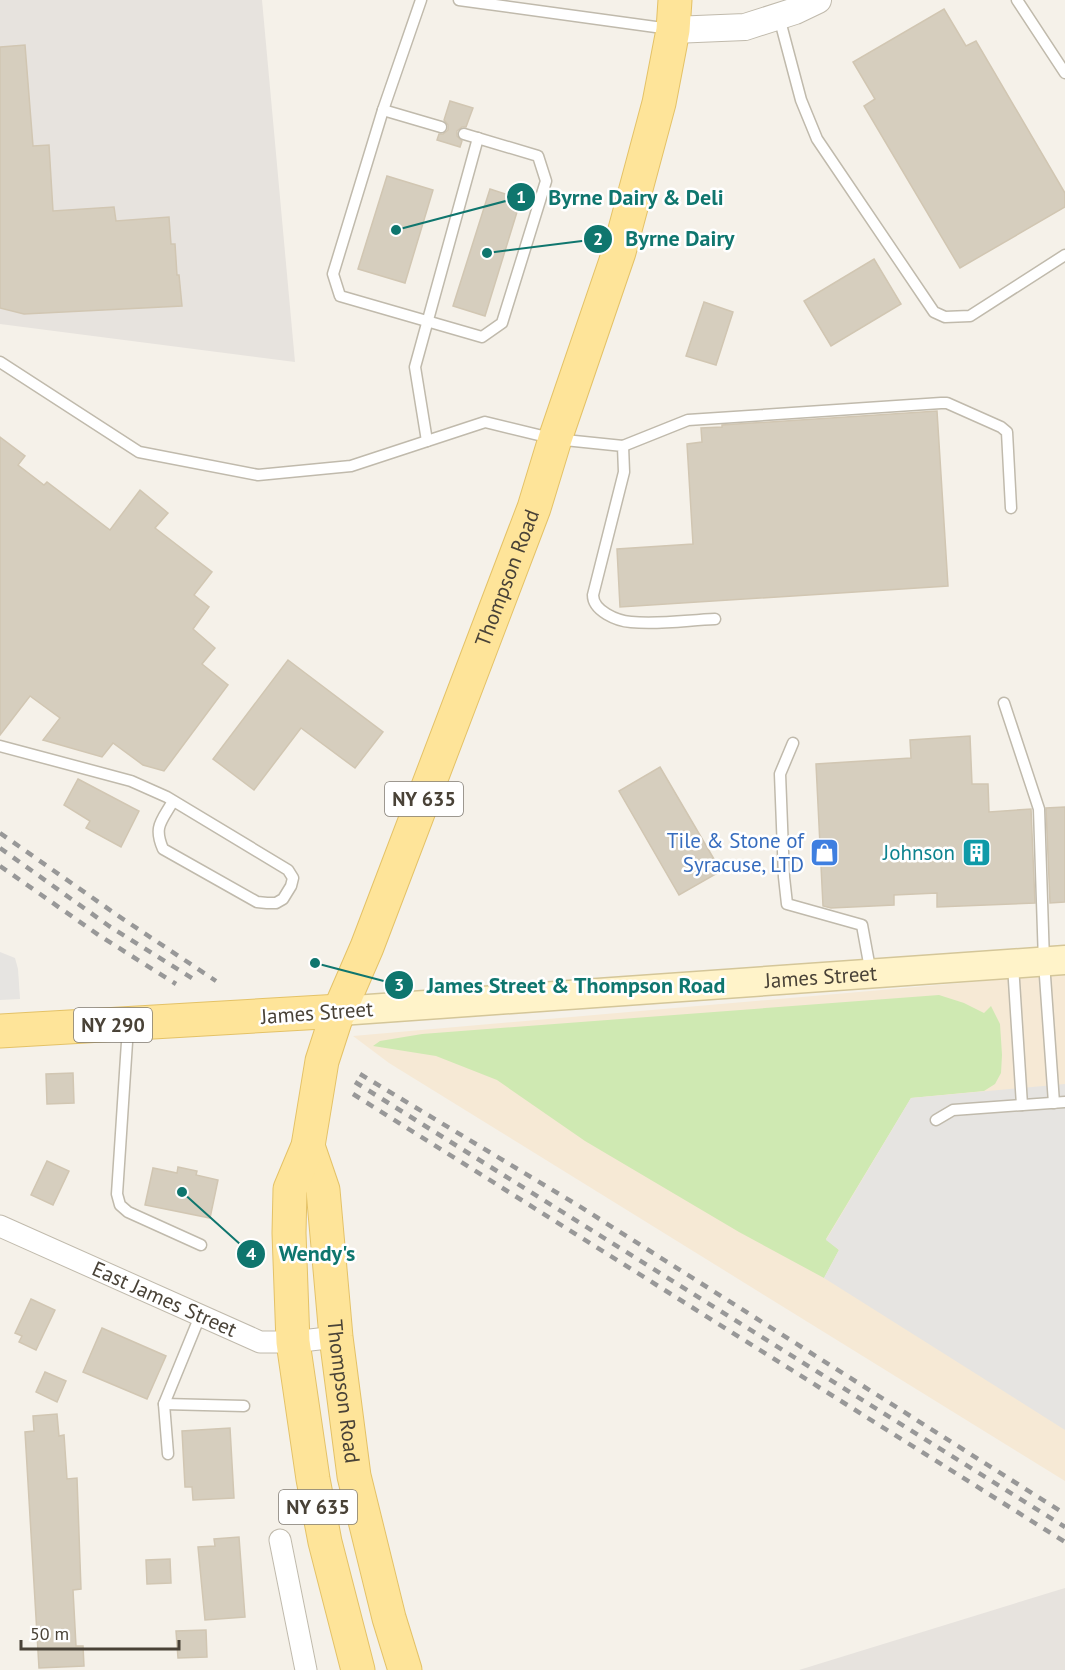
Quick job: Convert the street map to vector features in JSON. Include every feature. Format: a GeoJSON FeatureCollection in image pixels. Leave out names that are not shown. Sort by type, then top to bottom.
{"type":"FeatureCollection","features":[{"type":"Feature","properties":{"kind":"main road","name":"Thompson Road"},"geometry":{"type":"LineString","coordinates":[[358,1670],[325,1542],[293,1342],[291,1189],[308,1146],[322,1061],[534,508],[555,439],[619,252],[659,103],[674,15]]}},
{"type":"Feature","properties":{"kind":"main road","name":"James Street"},"geometry":{"type":"LineString","coordinates":[[0,1031],[340,1011],[1055,961]]}},
{"type":"Feature","properties":{"kind":"main road","name":"Thompson Road"},"geometry":{"type":"LineString","coordinates":[[308,1146],[323,1190],[336,1337],[354,1476],[389,1618],[405,1670]]}},
{"type":"Feature","properties":{"kind":"street"},"geometry":{"type":"LineString","coordinates":[[674,15],[745,27],[807,7],[818,0]]}},
{"type":"Feature","properties":{"kind":"street","name":"East James Street"},"geometry":{"type":"LineString","coordinates":[[0,1226],[260,1342],[293,1342],[336,1337]]}},
{"type":"Feature","properties":{"kind":"street"},"geometry":{"type":"LineString","coordinates":[[280,1540],[306,1670]]}},
{"type":"Feature","properties":{"kind":"lane"},"geometry":{"type":"LineString","coordinates":[[421,0],[383,110],[333,274],[340,296],[482,337],[502,323],[546,181],[538,156],[464,134]]}},
{"type":"Feature","properties":{"kind":"lane"},"geometry":{"type":"LineString","coordinates":[[459,0],[674,15]]}},
{"type":"Feature","properties":{"kind":"lane"},"geometry":{"type":"LineString","coordinates":[[1017,0],[1065,73]]}},
{"type":"Feature","properties":{"kind":"lane"},"geometry":{"type":"LineString","coordinates":[[779,16],[801,100],[817,139],[934,312],[945,317],[970,316],[1065,255]]}},
{"type":"Feature","properties":{"kind":"lane"},"geometry":{"type":"LineString","coordinates":[[383,110],[441,127]]}},
{"type":"Feature","properties":{"kind":"lane"},"geometry":{"type":"LineString","coordinates":[[427,441],[415,367],[478,138]]}},
{"type":"Feature","properties":{"kind":"lane"},"geometry":{"type":"LineString","coordinates":[[0,362],[139,452],[258,475],[351,466],[485,422],[555,439],[623,446],[688,420],[947,403],[1001,427],[1007,432],[1011,508]]}},
{"type":"Feature","properties":{"kind":"lane"},"geometry":{"type":"LineString","coordinates":[[623,446],[624,472],[593,602],[598,608],[630,622],[715,619]]}},
{"type":"Feature","properties":{"kind":"lane"},"geometry":{"type":"LineString","coordinates":[[936,1120],[953,1110],[1059,1103],[1055,961],[1039,809],[1004,703]]}},
{"type":"Feature","properties":{"kind":"lane"},"geometry":{"type":"LineString","coordinates":[[793,743],[780,774],[784,877],[788,904],[862,925],[871,974]]}},
{"type":"Feature","properties":{"kind":"lane"},"geometry":{"type":"LineString","coordinates":[[0,746],[131,781],[173,801],[288,870],[292,878],[291,886],[283,899],[276,903],[257,902],[164,849],[158,835],[159,825],[173,801]]}},
{"type":"Feature","properties":{"kind":"lane"},"geometry":{"type":"LineString","coordinates":[[1013,964],[1022,1105]]}},
{"type":"Feature","properties":{"kind":"lane"},"geometry":{"type":"LineString","coordinates":[[128,1024],[117,1194],[120,1205],[128,1212],[201,1245]]}},
{"type":"Feature","properties":{"kind":"lane"},"geometry":{"type":"LineString","coordinates":[[168,1454],[164,1404],[200,1316]]}},
{"type":"Feature","properties":{"kind":"lane"},"geometry":{"type":"LineString","coordinates":[[164,1404],[243,1406]]}},
{"type":"Feature","properties":{"kind":"shaded area"},"geometry":{"type":"Polygon","coordinates":[[[0,0],[262,0],[295,362],[0,324],[0,0]]]}},
{"type":"Feature","properties":{"kind":"shaded area"},"geometry":{"type":"Polygon","coordinates":[[[0,952],[15,958],[20,999],[0,1000],[0,952]]]}},
{"type":"Feature","properties":{"kind":"shaded area"},"geometry":{"type":"Polygon","coordinates":[[[1065,974],[1065,1481],[389,1063],[353,1036],[1065,974]]]}},
{"type":"Feature","properties":{"kind":"shaded area"},"geometry":{"type":"Polygon","coordinates":[[[1065,1084],[1065,1430],[824,1278],[839,1250],[826,1240],[911,1098],[1065,1084]]]}},
{"type":"Feature","properties":{"kind":"shaded area"},"geometry":{"type":"Polygon","coordinates":[[[1065,1588],[1065,1670],[799,1670],[1065,1588]]]}},
{"type":"Feature","properties":{"kind":"green space"},"geometry":{"type":"Polygon","coordinates":[[[939,995],[964,1003],[984,1013],[991,1006],[1000,1024],[1001,1073],[995,1084],[984,1091],[911,1098],[826,1239],[839,1250],[824,1278],[739,1232],[585,1141],[497,1080],[436,1056],[373,1046],[380,1041],[422,1034],[939,995]]]}},
{"type":"Feature","properties":{"kind":"building"},"geometry":{"type":"Polygon","coordinates":[[[944,9],[966,46],[976,41],[1065,193],[1065,207],[960,268],[864,106],[875,99],[853,62],[944,9]]]}},
{"type":"Feature","properties":{"kind":"building"},"geometry":{"type":"Polygon","coordinates":[[[25,45],[33,146],[49,145],[53,211],[114,207],[116,221],[169,217],[171,244],[175,244],[182,306],[24,314],[0,308],[0,47],[25,45]]]}},
{"type":"Feature","properties":{"kind":"building"},"geometry":{"type":"Polygon","coordinates":[[[450,101],[473,108],[466,127],[457,131],[457,136],[462,141],[460,147],[437,140],[439,134],[448,130],[448,125],[444,120],[450,101]]]}},
{"type":"Feature","properties":{"kind":"building"},"geometry":{"type":"Polygon","coordinates":[[[387,176],[433,190],[405,283],[358,269],[387,176]]]}},
{"type":"Feature","properties":{"kind":"building"},"geometry":{"type":"Polygon","coordinates":[[[490,189],[521,199],[485,316],[453,306],[490,189]]]}},
{"type":"Feature","properties":{"kind":"building"},"geometry":{"type":"Polygon","coordinates":[[[874,259],[901,304],[831,346],[804,301],[874,259]]]}},
{"type":"Feature","properties":{"kind":"building"},"geometry":{"type":"Polygon","coordinates":[[[704,302],[733,312],[716,365],[686,356],[704,302]]]}},
{"type":"Feature","properties":{"kind":"building"},"geometry":{"type":"Polygon","coordinates":[[[937,411],[948,586],[620,607],[617,549],[693,544],[687,444],[702,442],[701,428],[937,411]]]}},
{"type":"Feature","properties":{"kind":"building"},"geometry":{"type":"Polygon","coordinates":[[[0,437],[25,456],[18,465],[44,485],[47,482],[110,530],[140,490],[168,513],[155,528],[212,572],[194,595],[209,607],[193,629],[215,648],[202,664],[228,685],[164,771],[143,765],[113,743],[102,757],[43,740],[60,718],[30,696],[0,735],[0,437]]]}},
{"type":"Feature","properties":{"kind":"building"},"geometry":{"type":"Polygon","coordinates":[[[288,660],[383,732],[355,768],[301,728],[254,790],[213,759],[288,660]]]}},
{"type":"Feature","properties":{"kind":"building"},"geometry":{"type":"Polygon","coordinates":[[[970,736],[972,784],[988,784],[989,812],[1031,809],[1035,903],[937,907],[937,893],[894,895],[894,905],[831,908],[823,906],[816,764],[911,758],[910,740],[970,736]]]}},
{"type":"Feature","properties":{"kind":"building"},"geometry":{"type":"Polygon","coordinates":[[[660,767],[721,871],[679,895],[619,791],[660,767]]]}},
{"type":"Feature","properties":{"kind":"building"},"geometry":{"type":"Polygon","coordinates":[[[78,779],[139,811],[121,847],[86,828],[90,821],[64,805],[78,779]]]}},
{"type":"Feature","properties":{"kind":"building"},"geometry":{"type":"Polygon","coordinates":[[[1065,807],[1065,902],[1050,903],[1046,808],[1065,807]]]}},
{"type":"Feature","properties":{"kind":"building"},"geometry":{"type":"Polygon","coordinates":[[[73,1073],[74,1103],[47,1104],[46,1074],[73,1073]]]}},
{"type":"Feature","properties":{"kind":"building"},"geometry":{"type":"Polygon","coordinates":[[[47,1161],[69,1171],[53,1205],[31,1195],[47,1161]]]}},
{"type":"Feature","properties":{"kind":"building"},"geometry":{"type":"Polygon","coordinates":[[[178,1167],[197,1171],[196,1175],[218,1180],[210,1218],[145,1205],[153,1168],[177,1173],[178,1167]]]}},
{"type":"Feature","properties":{"kind":"building"},"geometry":{"type":"Polygon","coordinates":[[[31,1299],[55,1310],[36,1350],[19,1342],[22,1336],[15,1333],[31,1299]]]}},
{"type":"Feature","properties":{"kind":"building"},"geometry":{"type":"Polygon","coordinates":[[[102,1328],[166,1356],[147,1399],[83,1372],[102,1328]]]}},
{"type":"Feature","properties":{"kind":"building"},"geometry":{"type":"Polygon","coordinates":[[[45,1372],[66,1381],[57,1402],[36,1392],[45,1372]]]}},
{"type":"Feature","properties":{"kind":"building"},"geometry":{"type":"Polygon","coordinates":[[[57,1414],[59,1436],[64,1435],[67,1479],[77,1478],[81,1589],[73,1590],[76,1646],[83,1646],[84,1666],[39,1668],[25,1432],[34,1431],[33,1416],[57,1414]]]}},
{"type":"Feature","properties":{"kind":"building"},"geometry":{"type":"Polygon","coordinates":[[[230,1428],[234,1498],[193,1500],[192,1487],[185,1487],[182,1431],[230,1428]]]}},
{"type":"Feature","properties":{"kind":"building"},"geometry":{"type":"Polygon","coordinates":[[[239,1537],[245,1617],[205,1620],[198,1547],[215,1546],[214,1539],[239,1537]]]}},
{"type":"Feature","properties":{"kind":"building"},"geometry":{"type":"Polygon","coordinates":[[[170,1559],[171,1583],[147,1584],[146,1560],[170,1559]]]}},
{"type":"Feature","properties":{"kind":"building"},"geometry":{"type":"Polygon","coordinates":[[[206,1630],[207,1657],[178,1658],[176,1631],[206,1630]]]}},
{"type":"Feature","properties":{"kind":"railway"},"geometry":{"type":"LineString","coordinates":[[0,833],[216,981]]}},
{"type":"Feature","properties":{"kind":"railway"},"geometry":{"type":"LineString","coordinates":[[0,848],[109,926],[198,982]]}},
{"type":"Feature","properties":{"kind":"railway"},"geometry":{"type":"LineString","coordinates":[[0,866],[100,936],[176,984]]}},
{"type":"Feature","properties":{"kind":"railway"},"geometry":{"type":"LineString","coordinates":[[360,1074],[579,1206],[1065,1514]]}},
{"type":"Feature","properties":{"kind":"railway"},"geometry":{"type":"LineString","coordinates":[[355,1082],[1065,1527]]}},
{"type":"Feature","properties":{"kind":"railway"},"geometry":{"type":"LineString","coordinates":[[353,1094],[1065,1542]]}},
{"type":"Feature","properties":{"kind":"place","name":"Byrne Dairy & Deli"},"geometry":{"type":"Point","coordinates":[396,230]}},
{"type":"Feature","properties":{"kind":"place","name":"Byrne Dairy"},"geometry":{"type":"Point","coordinates":[487,253]}},
{"type":"Feature","properties":{"kind":"place","name":"Tile & Stone of Syracuse, LTD"},"geometry":{"type":"Point","coordinates":[825,853]}},
{"type":"Feature","properties":{"kind":"place","name":"Johnson"},"geometry":{"type":"Point","coordinates":[976,853]}},
{"type":"Feature","properties":{"kind":"place","name":"James Street & Thompson Road"},"geometry":{"type":"Point","coordinates":[315,963]}},
{"type":"Feature","properties":{"kind":"place","name":"Wendy's"},"geometry":{"type":"Point","coordinates":[182,1192]}}]}
